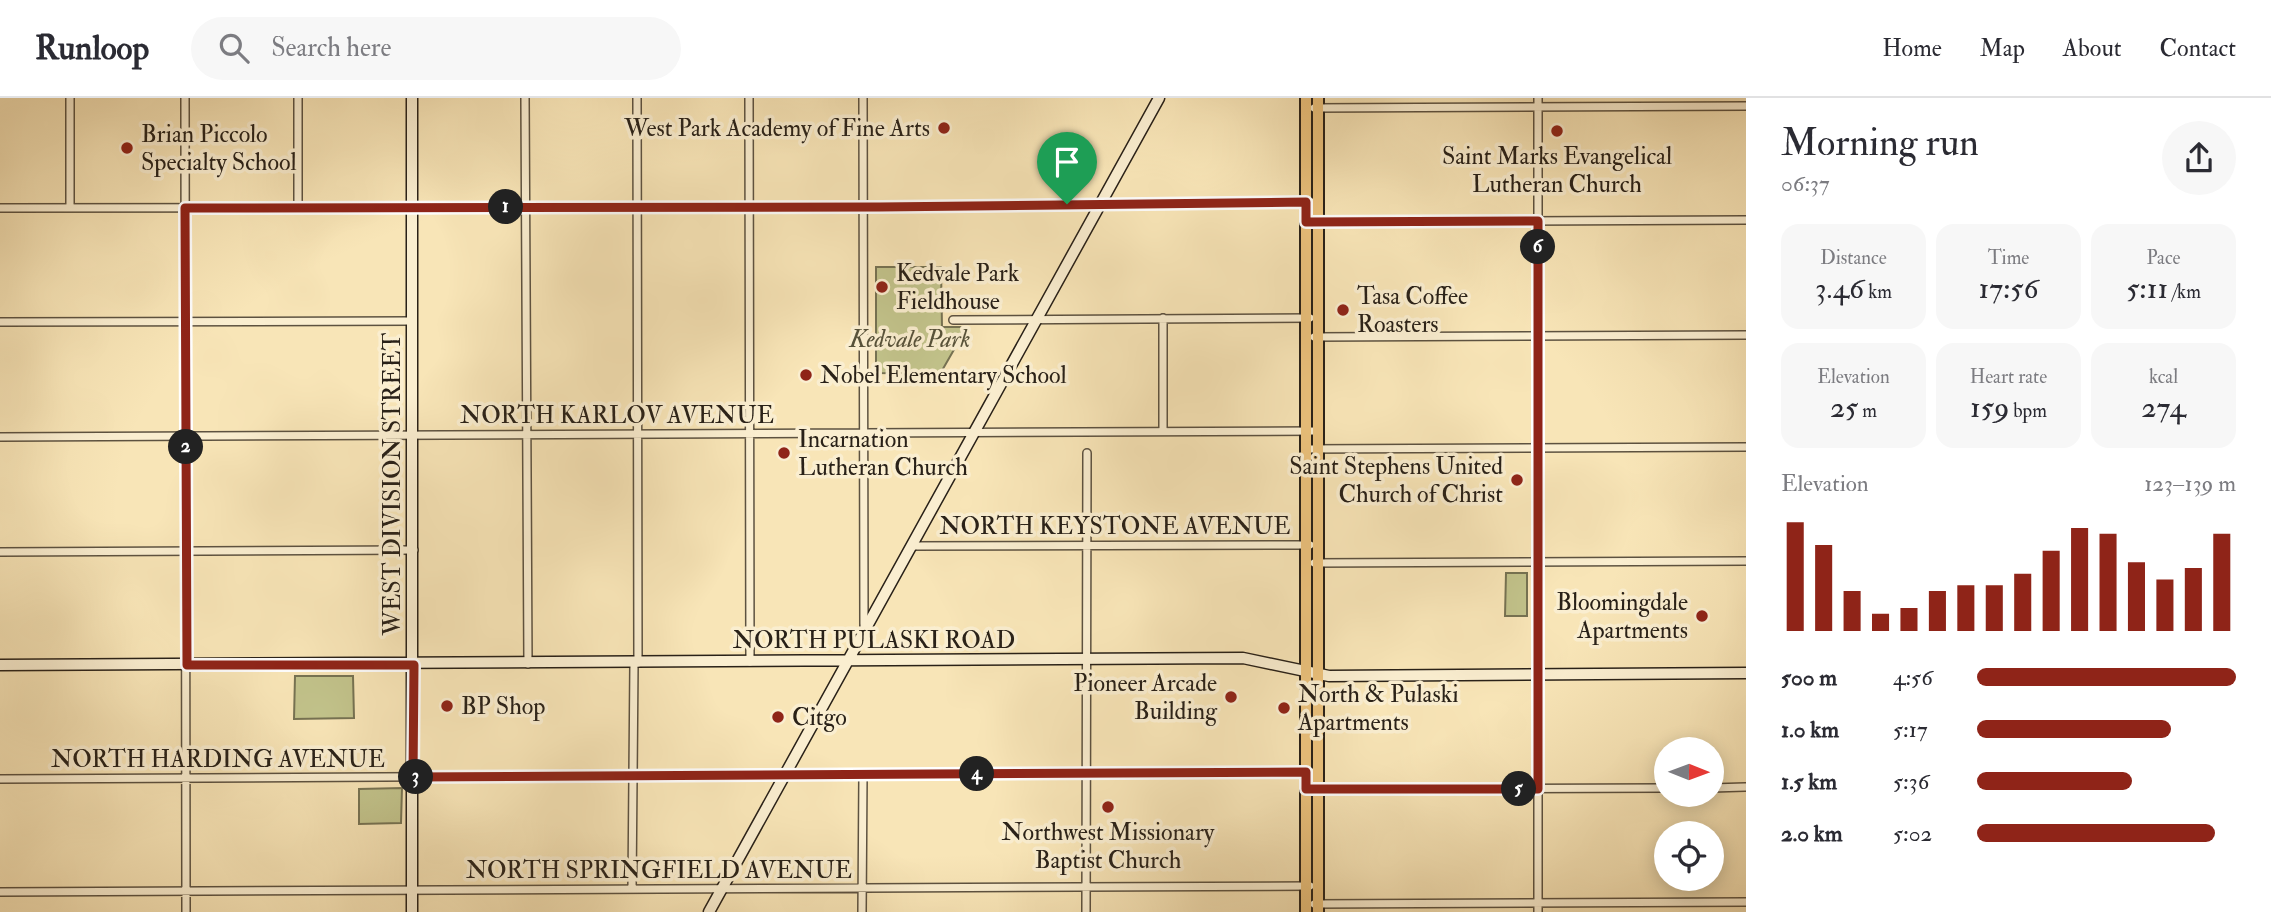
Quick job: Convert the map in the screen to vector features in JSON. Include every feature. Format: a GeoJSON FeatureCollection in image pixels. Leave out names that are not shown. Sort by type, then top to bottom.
{"type":"FeatureCollection","features":[{"type":"Feature","properties":{"kind":"main road","name":"WEST DIVISION STREET"},"geometry":{"type":"LineString","coordinates":[[412,98],[412,912]]}},
{"type":"Feature","properties":{"kind":"main road"},"geometry":{"type":"LineString","coordinates":[[709,912],[1159,98]]}},
{"type":"Feature","properties":{"kind":"main road"},"geometry":{"type":"LineString","coordinates":[[1306,103],[1306,545],[1312,563]]}},
{"type":"Feature","properties":{"kind":"main road"},"geometry":{"type":"LineString","coordinates":[[1312,908],[1312,563],[1318,545],[1318,103]]}},
{"type":"Feature","properties":{"kind":"main road","name":"NORTH PULASKI ROAD"},"geometry":{"type":"LineString","coordinates":[[0,665],[414,665],[1243,658],[1312,673],[1746,673]]}},
{"type":"Feature","properties":{"kind":"street"},"geometry":{"type":"LineString","coordinates":[[70,98],[70,208]]}},
{"type":"Feature","properties":{"kind":"street"},"geometry":{"type":"LineString","coordinates":[[185,98],[186,912]]}},
{"type":"Feature","properties":{"kind":"street"},"geometry":{"type":"LineString","coordinates":[[298,98],[298,207]]}},
{"type":"Feature","properties":{"kind":"street"},"geometry":{"type":"LineString","coordinates":[[525,98],[528,664]]}},
{"type":"Feature","properties":{"kind":"street"},"geometry":{"type":"LineString","coordinates":[[632,889],[638,434],[637,98]]}},
{"type":"Feature","properties":{"kind":"street"},"geometry":{"type":"LineString","coordinates":[[749,98],[751,662]]}},
{"type":"Feature","properties":{"kind":"street"},"geometry":{"type":"LineString","coordinates":[[863,98],[864,633]]}},
{"type":"Feature","properties":{"kind":"street"},"geometry":{"type":"LineString","coordinates":[[1538,102],[1538,912]]}},
{"type":"Feature","properties":{"kind":"street"},"geometry":{"type":"LineString","coordinates":[[1306,103],[1538,102],[1746,106]]}},
{"type":"Feature","properties":{"kind":"street"},"geometry":{"type":"LineString","coordinates":[[0,208],[1318,202]]}},
{"type":"Feature","properties":{"kind":"street"},"geometry":{"type":"LineString","coordinates":[[1306,222],[1746,220]]}},
{"type":"Feature","properties":{"kind":"street"},"geometry":{"type":"LineString","coordinates":[[1163,318],[1163,431]]}},
{"type":"Feature","properties":{"kind":"street"},"geometry":{"type":"LineString","coordinates":[[953,320],[1318,318]]}},
{"type":"Feature","properties":{"kind":"street"},"geometry":{"type":"LineString","coordinates":[[0,323],[413,321]]}},
{"type":"Feature","properties":{"kind":"street"},"geometry":{"type":"LineString","coordinates":[[1306,337],[1746,335]]}},
{"type":"Feature","properties":{"kind":"street","name":"NORTH KARLOV AVENUE"},"geometry":{"type":"LineString","coordinates":[[0,437],[1318,430]]}},
{"type":"Feature","properties":{"kind":"street"},"geometry":{"type":"LineString","coordinates":[[1306,449],[1746,447]]}},
{"type":"Feature","properties":{"kind":"street"},"geometry":{"type":"LineString","coordinates":[[1086,912],[1087,453]]}},
{"type":"Feature","properties":{"kind":"street","name":"NORTH KEYSTONE AVENUE"},"geometry":{"type":"LineString","coordinates":[[911,546],[1318,545]]}},
{"type":"Feature","properties":{"kind":"street"},"geometry":{"type":"LineString","coordinates":[[0,552],[414,550]]}},
{"type":"Feature","properties":{"kind":"street","name":"NORTH KEYSTONE AVENUE"},"geometry":{"type":"LineString","coordinates":[[1312,563],[1746,561]]}},
{"type":"Feature","properties":{"kind":"street","name":"NORTH HARDING AVENUE"},"geometry":{"type":"LineString","coordinates":[[0,779],[1312,772]]}},
{"type":"Feature","properties":{"kind":"street"},"geometry":{"type":"LineString","coordinates":[[862,912],[863,774]]}},
{"type":"Feature","properties":{"kind":"street"},"geometry":{"type":"LineString","coordinates":[[1312,789],[1654,788]]}},
{"type":"Feature","properties":{"kind":"street"},"geometry":{"type":"LineString","coordinates":[[1724,788],[1745,788]]}},
{"type":"Feature","properties":{"kind":"street","name":"NORTH SPRINGFIELD AVENUE"},"geometry":{"type":"LineString","coordinates":[[0,892],[1312,886]]}},
{"type":"Feature","properties":{"kind":"street"},"geometry":{"type":"LineString","coordinates":[[1312,908],[1746,902]]}},
{"type":"Feature","properties":{"kind":"green space","name":"Kedvale Park"},"geometry":{"type":"Polygon","coordinates":[[[876,267],[941,267],[942,327],[967,327],[940,374],[876,373],[876,267]]]}},
{"type":"Feature","properties":{"kind":"green space"},"geometry":{"type":"Polygon","coordinates":[[[1506,573],[1527,573],[1527,616],[1505,616],[1506,573]]]}},
{"type":"Feature","properties":{"kind":"green space"},"geometry":{"type":"Polygon","coordinates":[[[295,676],[353,676],[354,718],[294,719],[295,676]]]}},
{"type":"Feature","properties":{"kind":"green space"},"geometry":{"type":"Polygon","coordinates":[[[402,788],[401,823],[359,824],[359,789],[402,788]]]}},
{"type":"Feature","properties":{"kind":"place","name":"West Park Academy of Fine Arts"},"geometry":{"type":"Point","coordinates":[944,128]}},
{"type":"Feature","properties":{"kind":"place","name":"Saint Marks Evangelical Lutheran Church"},"geometry":{"type":"Point","coordinates":[1557,131]}},
{"type":"Feature","properties":{"kind":"place","name":"Brian Piccolo Specialty School"},"geometry":{"type":"Point","coordinates":[127,148]}},
{"type":"Feature","properties":{"kind":"place","name":"Kedvale Park Fieldhouse"},"geometry":{"type":"Point","coordinates":[882,287]}},
{"type":"Feature","properties":{"kind":"place","name":"Tasa Coffee Roasters"},"geometry":{"type":"Point","coordinates":[1343,310]}},
{"type":"Feature","properties":{"kind":"place","name":"Nobel Elementary School"},"geometry":{"type":"Point","coordinates":[806,375]}},
{"type":"Feature","properties":{"kind":"place","name":"Incarnation Lutheran Church"},"geometry":{"type":"Point","coordinates":[784,453]}},
{"type":"Feature","properties":{"kind":"place","name":"Saint Stephens United Church of Christ"},"geometry":{"type":"Point","coordinates":[1517,480]}},
{"type":"Feature","properties":{"kind":"place","name":"Bloomingdale Apartments"},"geometry":{"type":"Point","coordinates":[1702,616]}},
{"type":"Feature","properties":{"kind":"place","name":"Pioneer Arcade Building"},"geometry":{"type":"Point","coordinates":[1231,697]}},
{"type":"Feature","properties":{"kind":"place","name":"BP Shop"},"geometry":{"type":"Point","coordinates":[447,706]}},
{"type":"Feature","properties":{"kind":"place","name":"North & Pulaski Apartments"},"geometry":{"type":"Point","coordinates":[1284,708]}},
{"type":"Feature","properties":{"kind":"place","name":"Citgo"},"geometry":{"type":"Point","coordinates":[778,717]}},
{"type":"Feature","properties":{"kind":"place","name":"Northwest Missionary Baptist Church"},"geometry":{"type":"Point","coordinates":[1108,807]}},
{"type":"Feature","properties":{"kind":"route"},"geometry":{"type":"LineString","coordinates":[[1306,202],[1306,222],[1538,221],[1538,789],[1306,789],[1306,772],[413,777],[414,665],[187,665],[185,208],[880,207],[1067,204],[1306,202]]}}]}
